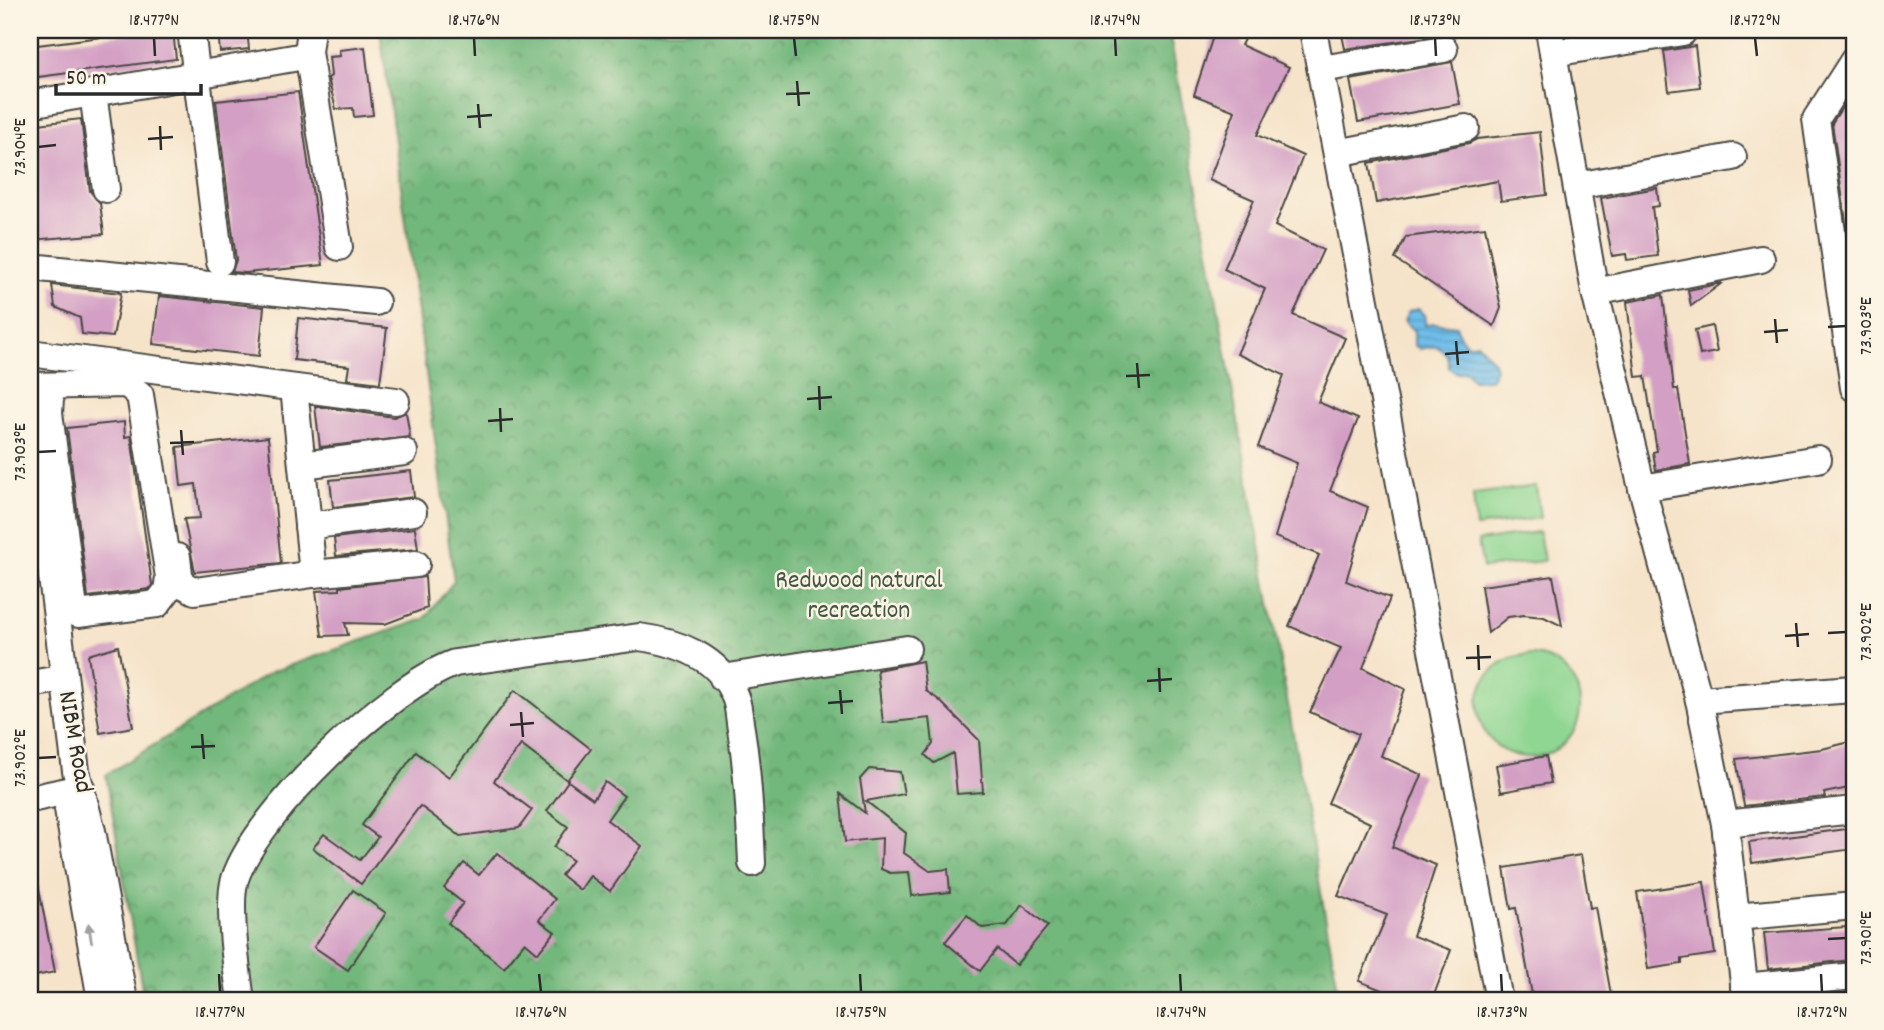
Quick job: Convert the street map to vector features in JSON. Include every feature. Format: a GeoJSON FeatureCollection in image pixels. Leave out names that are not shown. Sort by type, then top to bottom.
{"type":"FeatureCollection","features":[{"type":"Feature","properties":{"kind":"street"},"geometry":{"type":"LineString","coordinates":[[191,30],[220,262]]}},
{"type":"Feature","properties":{"kind":"street"},"geometry":{"type":"LineString","coordinates":[[1313,30],[1499,1000]]}},
{"type":"Feature","properties":{"kind":"street"},"geometry":{"type":"LineString","coordinates":[[1683,32],[1551,42],[1595,292],[1642,488],[1699,700],[1725,824],[1745,994],[1854,976]]}},
{"type":"Feature","properties":{"kind":"street"},"geometry":{"type":"LineString","coordinates":[[30,104],[299,57],[309,41]]}},
{"type":"Feature","properties":{"kind":"street"},"geometry":{"type":"LineString","coordinates":[[309,41],[339,247]]}},
{"type":"Feature","properties":{"kind":"street"},"geometry":{"type":"LineString","coordinates":[[1321,69],[1444,49]]}},
{"type":"Feature","properties":{"kind":"street"},"geometry":{"type":"LineString","coordinates":[[1854,60],[1816,119],[1854,388]]}},
{"type":"Feature","properties":{"kind":"street"},"geometry":{"type":"LineString","coordinates":[[93,93],[106,189]]}},
{"type":"Feature","properties":{"kind":"street"},"geometry":{"type":"LineString","coordinates":[[1337,153],[1466,128]]}},
{"type":"Feature","properties":{"kind":"street"},"geometry":{"type":"LineString","coordinates":[[1577,186],[1733,157]]}},
{"type":"Feature","properties":{"kind":"street"},"geometry":{"type":"LineString","coordinates":[[1595,292],[1761,259]]}},
{"type":"Feature","properties":{"kind":"street"},"geometry":{"type":"LineString","coordinates":[[30,267],[376,302]]}},
{"type":"Feature","properties":{"kind":"street"},"geometry":{"type":"LineString","coordinates":[[30,353],[396,401]]}},
{"type":"Feature","properties":{"kind":"street"},"geometry":{"type":"LineString","coordinates":[[155,370],[180,583],[186,589],[206,590],[313,574],[416,565]]}},
{"type":"Feature","properties":{"kind":"street"},"geometry":{"type":"LineString","coordinates":[[127,384],[140,395],[169,578],[167,591],[157,604],[78,614],[74,609],[49,413],[34,395],[127,384]]}},
{"type":"Feature","properties":{"kind":"street"},"geometry":{"type":"LineString","coordinates":[[294,388],[313,574]]}},
{"type":"Feature","properties":{"kind":"street","name":"NIBM Road"},"geometry":{"type":"LineString","coordinates":[[34,395],[71,782],[101,1000]]}},
{"type":"Feature","properties":{"kind":"street"},"geometry":{"type":"LineString","coordinates":[[302,465],[404,452]]}},
{"type":"Feature","properties":{"kind":"street"},"geometry":{"type":"LineString","coordinates":[[1642,488],[1818,459]]}},
{"type":"Feature","properties":{"kind":"street"},"geometry":{"type":"LineString","coordinates":[[308,526],[413,512]]}},
{"type":"Feature","properties":{"kind":"street","name":"NIBM Road"},"geometry":{"type":"LineString","coordinates":[[30,548],[39,682],[71,782],[92,831],[124,1000]]}},
{"type":"Feature","properties":{"kind":"street"},"geometry":{"type":"LineString","coordinates":[[241,1000],[234,942],[235,880],[270,816],[360,727],[432,671],[455,663],[639,637],[668,640],[698,653],[723,678],[735,696],[748,769],[752,863]]}},
{"type":"Feature","properties":{"kind":"street"},"geometry":{"type":"LineString","coordinates":[[723,678],[907,649]]}},
{"type":"Feature","properties":{"kind":"street"},"geometry":{"type":"LineString","coordinates":[[1699,700],[1854,689]]}},
{"type":"Feature","properties":{"kind":"street"},"geometry":{"type":"LineString","coordinates":[[30,781],[71,782]]}},
{"type":"Feature","properties":{"kind":"street"},"geometry":{"type":"LineString","coordinates":[[30,799],[71,782]]}},
{"type":"Feature","properties":{"kind":"street"},"geometry":{"type":"LineString","coordinates":[[1725,824],[1854,810]]}},
{"type":"Feature","properties":{"kind":"street"},"geometry":{"type":"LineString","coordinates":[[1736,917],[1854,906]]}},
{"type":"Feature","properties":{"kind":"green space","name":"Redwood natural recreation"},"geometry":{"type":"Polygon","coordinates":[[[380,30],[1169,30],[1340,1000],[144,1000],[106,775],[271,672],[424,619],[454,581],[380,30]]]}},
{"type":"Feature","properties":{"kind":"green space"},"geometry":{"type":"Polygon","coordinates":[[[1536,486],[1540,518],[1476,527],[1473,494],[1536,486]]]}},
{"type":"Feature","properties":{"kind":"green space"},"geometry":{"type":"Polygon","coordinates":[[[1539,532],[1544,561],[1483,568],[1478,541],[1539,532]]]}},
{"type":"Feature","properties":{"kind":"green space"},"geometry":{"type":"Polygon","coordinates":[[[1529,655],[1548,659],[1565,670],[1576,687],[1580,706],[1576,725],[1565,742],[1548,753],[1529,757],[1510,753],[1493,742],[1482,725],[1478,706],[1482,687],[1493,670],[1510,659],[1529,655]]]}},
{"type":"Feature","properties":{"kind":"water"},"geometry":{"type":"Polygon","coordinates":[[[1418,309],[1425,316],[1425,325],[1433,323],[1456,326],[1460,337],[1469,346],[1477,343],[1494,362],[1496,369],[1490,380],[1473,380],[1465,371],[1457,373],[1449,368],[1447,355],[1437,346],[1420,349],[1414,345],[1414,331],[1404,321],[1408,312],[1418,309]]]}},
{"type":"Feature","properties":{"kind":"building"},"geometry":{"type":"Polygon","coordinates":[[[173,30],[176,59],[30,78],[30,46],[173,30]]]}},
{"type":"Feature","properties":{"kind":"building"},"geometry":{"type":"Polygon","coordinates":[[[218,30],[247,30],[249,49],[220,52],[218,30]]]}},
{"type":"Feature","properties":{"kind":"building"},"geometry":{"type":"Polygon","coordinates":[[[1215,30],[1249,30],[1241,45],[1289,67],[1257,135],[1303,156],[1275,226],[1323,250],[1293,315],[1345,338],[1318,402],[1358,419],[1330,491],[1368,507],[1346,581],[1390,598],[1363,668],[1405,689],[1381,756],[1422,775],[1392,847],[1436,865],[1413,936],[1451,950],[1432,1000],[1407,1000],[1359,981],[1387,915],[1338,896],[1370,823],[1328,803],[1358,734],[1310,712],[1341,648],[1289,626],[1319,555],[1275,537],[1297,463],[1258,447],[1284,375],[1237,354],[1265,289],[1224,269],[1254,200],[1209,180],[1235,111],[1194,95],[1215,30]]]}},
{"type":"Feature","properties":{"kind":"building"},"geometry":{"type":"Polygon","coordinates":[[[1341,30],[1447,30],[1448,34],[1345,49],[1341,30]]]}},
{"type":"Feature","properties":{"kind":"building"},"geometry":{"type":"Polygon","coordinates":[[[1695,46],[1700,87],[1669,91],[1664,51],[1695,46]]]}},
{"type":"Feature","properties":{"kind":"building"},"geometry":{"type":"Polygon","coordinates":[[[365,47],[373,115],[354,117],[353,108],[336,109],[328,78],[331,76],[329,57],[340,56],[339,50],[365,47]]]}},
{"type":"Feature","properties":{"kind":"building"},"geometry":{"type":"Polygon","coordinates":[[[1452,62],[1460,104],[1358,122],[1350,80],[1452,62]]]}},
{"type":"Feature","properties":{"kind":"building"},"geometry":{"type":"Polygon","coordinates":[[[1854,89],[1854,257],[1851,257],[1832,123],[1854,89]]]}},
{"type":"Feature","properties":{"kind":"building"},"geometry":{"type":"Polygon","coordinates":[[[298,92],[323,265],[232,272],[236,260],[216,101],[298,92]]]}},
{"type":"Feature","properties":{"kind":"building"},"geometry":{"type":"Polygon","coordinates":[[[81,119],[90,191],[100,203],[104,234],[30,240],[30,125],[81,119]]]}},
{"type":"Feature","properties":{"kind":"building"},"geometry":{"type":"Polygon","coordinates":[[[1540,132],[1547,195],[1501,201],[1498,181],[1376,203],[1369,163],[1469,143],[1477,139],[1540,132]]]}},
{"type":"Feature","properties":{"kind":"building"},"geometry":{"type":"Polygon","coordinates":[[[1657,188],[1659,206],[1652,207],[1658,256],[1627,260],[1626,254],[1612,256],[1601,198],[1657,188]]]}},
{"type":"Feature","properties":{"kind":"building"},"geometry":{"type":"Polygon","coordinates":[[[1485,227],[1501,308],[1494,326],[1395,259],[1406,237],[1485,227]]]}},
{"type":"Feature","properties":{"kind":"building"},"geometry":{"type":"Polygon","coordinates":[[[1722,283],[1691,306],[1688,290],[1722,283]]]}},
{"type":"Feature","properties":{"kind":"building"},"geometry":{"type":"Polygon","coordinates":[[[52,285],[121,293],[113,337],[82,334],[80,318],[55,307],[52,285]]]}},
{"type":"Feature","properties":{"kind":"building"},"geometry":{"type":"Polygon","coordinates":[[[1663,295],[1674,389],[1678,389],[1690,464],[1656,470],[1653,452],[1657,451],[1645,376],[1636,377],[1627,302],[1663,295]]]}},
{"type":"Feature","properties":{"kind":"building"},"geometry":{"type":"Polygon","coordinates":[[[159,296],[264,307],[259,356],[153,344],[159,296]]]}},
{"type":"Feature","properties":{"kind":"building"},"geometry":{"type":"Polygon","coordinates":[[[298,318],[387,328],[380,383],[347,379],[349,366],[294,360],[298,318]]]}},
{"type":"Feature","properties":{"kind":"building"},"geometry":{"type":"Polygon","coordinates":[[[1712,326],[1717,352],[1700,355],[1695,330],[1712,326]]]}},
{"type":"Feature","properties":{"kind":"building"},"geometry":{"type":"Polygon","coordinates":[[[315,406],[394,417],[406,412],[410,437],[320,447],[315,406]]]}},
{"type":"Feature","properties":{"kind":"building"},"geometry":{"type":"Polygon","coordinates":[[[124,422],[125,437],[131,436],[152,585],[149,589],[88,597],[67,428],[124,422]]]}},
{"type":"Feature","properties":{"kind":"building"},"geometry":{"type":"Polygon","coordinates":[[[268,437],[281,563],[195,572],[184,519],[200,518],[196,484],[181,486],[177,447],[268,437]]]}},
{"type":"Feature","properties":{"kind":"building"},"geometry":{"type":"Polygon","coordinates":[[[411,471],[414,497],[333,507],[330,480],[411,471]]]}},
{"type":"Feature","properties":{"kind":"building"},"geometry":{"type":"Polygon","coordinates":[[[415,528],[418,549],[336,556],[334,538],[415,528]]]}},
{"type":"Feature","properties":{"kind":"building"},"geometry":{"type":"Polygon","coordinates":[[[1553,576],[1562,626],[1544,617],[1524,615],[1508,617],[1488,633],[1481,586],[1553,576]]]}},
{"type":"Feature","properties":{"kind":"building"},"geometry":{"type":"Polygon","coordinates":[[[425,577],[427,608],[385,624],[345,623],[348,635],[322,636],[316,591],[425,577]]]}},
{"type":"Feature","properties":{"kind":"building"},"geometry":{"type":"Polygon","coordinates":[[[118,646],[133,727],[100,733],[88,655],[118,646]]]}},
{"type":"Feature","properties":{"kind":"building"},"geometry":{"type":"Polygon","coordinates":[[[922,661],[926,691],[939,700],[979,740],[983,792],[957,794],[953,753],[934,763],[925,755],[933,744],[930,718],[883,723],[877,670],[922,661]]]}},
{"type":"Feature","properties":{"kind":"building"},"geometry":{"type":"Polygon","coordinates":[[[515,690],[591,749],[567,780],[521,745],[494,781],[532,810],[519,828],[460,836],[420,806],[361,884],[313,848],[324,834],[360,860],[378,837],[362,825],[416,752],[449,777],[515,690]]]}},
{"type":"Feature","properties":{"kind":"building"},"geometry":{"type":"Polygon","coordinates":[[[1850,742],[1851,746],[1854,745],[1854,787],[1824,793],[1825,797],[1744,806],[1736,759],[1822,749],[1850,742]]]}},
{"type":"Feature","properties":{"kind":"building"},"geometry":{"type":"Polygon","coordinates":[[[1546,756],[1551,783],[1501,792],[1496,765],[1546,756]]]}},
{"type":"Feature","properties":{"kind":"building"},"geometry":{"type":"Polygon","coordinates":[[[869,769],[900,772],[904,794],[866,801],[906,833],[904,853],[930,871],[948,869],[950,892],[912,896],[909,872],[890,873],[881,869],[882,838],[845,842],[840,794],[865,813],[860,779],[869,769]]]}},
{"type":"Feature","properties":{"kind":"building"},"geometry":{"type":"Polygon","coordinates":[[[568,781],[593,799],[605,782],[624,796],[607,820],[642,846],[610,891],[590,876],[580,890],[561,875],[572,860],[554,847],[568,827],[547,811],[568,781]]]}},
{"type":"Feature","properties":{"kind":"building"},"geometry":{"type":"Polygon","coordinates":[[[1854,828],[1854,849],[1752,863],[1749,842],[1854,828]]]}},
{"type":"Feature","properties":{"kind":"building"},"geometry":{"type":"Polygon","coordinates":[[[497,853],[555,899],[539,920],[555,932],[538,953],[525,942],[504,968],[448,923],[463,903],[444,888],[464,863],[479,875],[497,853]]]}},
{"type":"Feature","properties":{"kind":"building"},"geometry":{"type":"Polygon","coordinates":[[[1581,855],[1590,908],[1595,907],[1612,1000],[1533,1000],[1516,908],[1511,909],[1504,868],[1581,855]]]}},
{"type":"Feature","properties":{"kind":"building"},"geometry":{"type":"Polygon","coordinates":[[[37,879],[55,972],[30,977],[30,880],[37,879]]]}},
{"type":"Feature","properties":{"kind":"building"},"geometry":{"type":"Polygon","coordinates":[[[1704,882],[1715,954],[1682,959],[1682,964],[1648,969],[1637,892],[1704,882]]]}},
{"type":"Feature","properties":{"kind":"building"},"geometry":{"type":"Polygon","coordinates":[[[353,890],[386,913],[348,970],[314,947],[353,890]]]}},
{"type":"Feature","properties":{"kind":"building"},"geometry":{"type":"Polygon","coordinates":[[[1022,905],[1048,926],[1016,965],[997,949],[980,971],[945,942],[967,915],[982,928],[1007,925],[1022,905]]]}},
{"type":"Feature","properties":{"kind":"building"},"geometry":{"type":"Polygon","coordinates":[[[1846,927],[1851,960],[1768,969],[1764,933],[1846,927]]]}}]}
